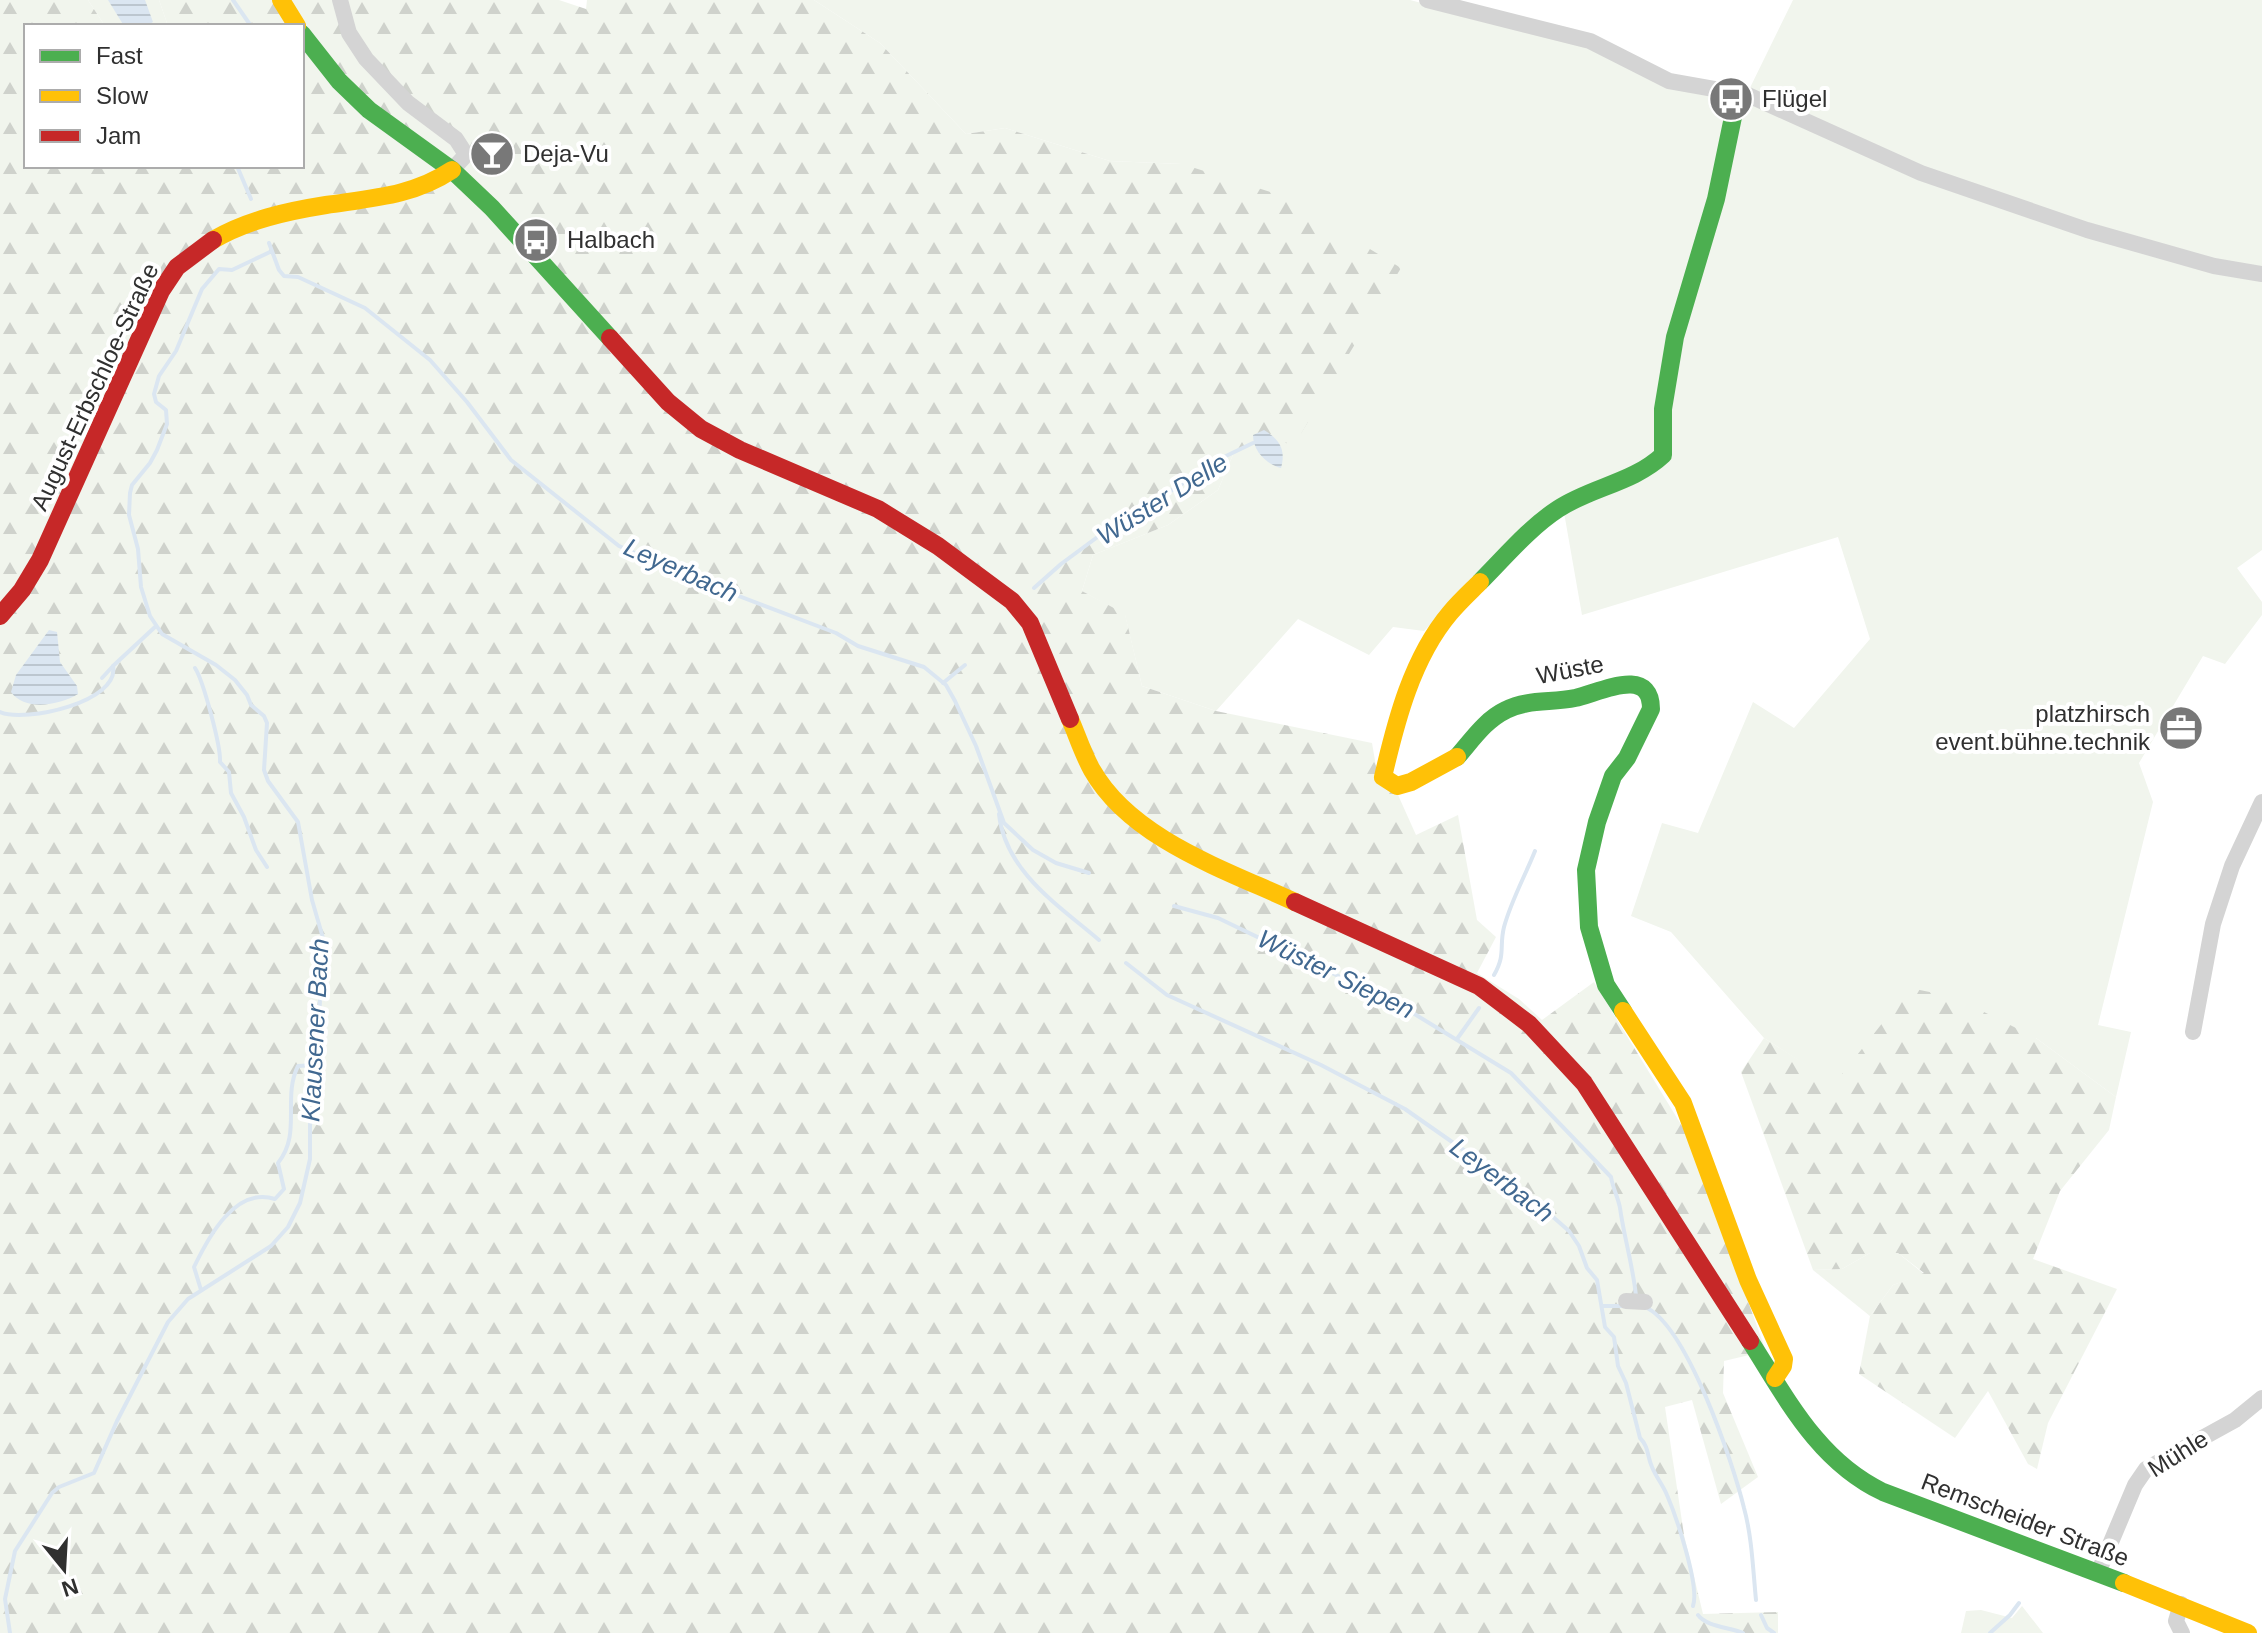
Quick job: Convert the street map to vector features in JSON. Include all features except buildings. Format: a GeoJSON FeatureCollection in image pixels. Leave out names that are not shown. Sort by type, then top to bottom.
{"type":"FeatureCollection","features":[{"type":"Feature","properties":{"kind":"main road"},"geometry":{"type":"LineString","coordinates":[[281,0],[296,24]]}},
{"type":"Feature","properties":{"kind":"main road","name":"Remscheider Straße"},"geometry":{"type":"LineString","coordinates":[[304,37],[339,81],[369,110],[452,170],[520,238],[668,402],[701,429],[740,450],[878,509],[938,546],[1012,601],[1030,623],[1092,770],[1117,804],[1136,821],[1158,836],[1223,869],[1479,986],[1529,1024],[1584,1083],[1804,1425],[1820,1448],[1844,1472],[1860,1483],[2181,1604],[2248,1633]]}},
{"type":"Feature","properties":{"kind":"main road","name":"Wüste"},"geometry":{"type":"LineString","coordinates":[[1738,93],[1714,208],[1675,337],[1663,409],[1664,446],[1659,460],[1647,470],[1559,508],[1520,541],[1449,614],[1426,651],[1397,716],[1383,777],[1397,786],[1442,768],[1454,760],[1490,719],[1519,705],[1576,698],[1611,685],[1639,686],[1647,692],[1651,709],[1627,758],[1613,776],[1597,822],[1586,870],[1589,927],[1606,985],[1683,1103],[1748,1280],[1784,1359],[1775,1378]]}},
{"type":"Feature","properties":{"kind":"main road","name":"August-Erbschloe-Straße"},"geometry":{"type":"LineString","coordinates":[[0,616],[14,602],[42,557],[136,343],[163,287],[178,266],[198,248],[219,236],[265,219],[308,208],[405,194],[424,188],[452,170]]}},
{"type":"Feature","properties":{"kind":"street"},"geometry":{"type":"LineString","coordinates":[[340,0],[349,33],[366,59],[408,103],[456,139],[465,153],[462,161],[452,170]]}},
{"type":"Feature","properties":{"kind":"street"},"geometry":{"type":"LineString","coordinates":[[1427,0],[1590,41],[1669,81],[1748,95],[1921,173],[2087,230],[2214,266],[2262,274]]}},
{"type":"Feature","properties":{"kind":"street"},"geometry":{"type":"LineString","coordinates":[[2193,1032],[2213,924],[2232,866],[2262,802]]}},
{"type":"Feature","properties":{"kind":"street"},"geometry":{"type":"LineString","coordinates":[[1626,1301],[1645,1302]]}},
{"type":"Feature","properties":{"kind":"street","name":"Mühle"},"geometry":{"type":"LineString","coordinates":[[2098,1573],[2135,1485],[2146,1469],[2235,1420],[2262,1398]]}},
{"type":"Feature","properties":{"kind":"street"},"geometry":{"type":"LineString","coordinates":[[2181,1604],[2176,1621],[2182,1633]]}},
{"type":"Feature","properties":{"kind":"green space"},"geometry":{"type":"Polygon","coordinates":[[[0,0],[88,0],[104,24],[24,24],[24,168],[304,168],[304,24],[167,24],[159,0],[559,0],[586,9],[587,0],[814,0],[880,43],[966,134],[1005,128],[1110,161],[1182,164],[1283,196],[1401,268],[1294,445],[1266,438],[1235,450],[1218,490],[1168,525],[1093,555],[1082,591],[1125,614],[1142,686],[1216,711],[1372,743],[1378,778],[1394,786],[1416,835],[1458,815],[1477,920],[1496,937],[1477,973],[1519,999],[1542,1020],[1594,982],[1688,1136],[1766,1351],[1724,1361],[1723,1393],[1758,1477],[1721,1504],[1692,1400],[1665,1407],[1684,1535],[1703,1614],[1778,1612],[1778,1633],[0,1633],[0,0]]]}},
{"type":"Feature","properties":{"kind":"green space"},"geometry":{"type":"Polygon","coordinates":[[[88,0],[159,0],[167,24],[104,24],[88,0]]]}},
{"type":"Feature","properties":{"kind":"green space"},"geometry":{"type":"Polygon","coordinates":[[[814,0],[1410,0],[1563,40],[1744,100],[1793,0],[2262,0],[2262,550],[2237,568],[2262,602],[2262,615],[2225,664],[2203,656],[2139,763],[2153,802],[2098,1025],[2131,1032],[2116,1097],[2036,1038],[1835,1084],[1764,1038],[1671,932],[1631,916],[1662,823],[1698,833],[1753,702],[1794,728],[1870,639],[1838,537],[1582,615],[1562,501],[1542,514],[1424,631],[1393,627],[1369,655],[1298,619],[1216,711],[1142,686],[1125,615],[1082,591],[1093,555],[1168,525],[1218,490],[1235,450],[1266,438],[1182,164],[1110,161],[1005,128],[966,134],[880,43],[814,0]]]}},
{"type":"Feature","properties":{"kind":"green space"},"geometry":{"type":"Polygon","coordinates":[[[1910,988],[1954,997],[2036,1038],[2116,1097],[2109,1130],[2060,1191],[2033,1259],[2117,1289],[2048,1423],[2037,1469],[2028,1464],[1988,1391],[1955,1438],[1859,1374],[1870,1316],[1893,1285],[1924,1273],[1898,1253],[1870,1253],[1842,1269],[1813,1270],[1741,1072],[1764,1038],[1835,1083],[1910,988]]]}},
{"type":"Feature","properties":{"kind":"green space"},"geometry":{"type":"Polygon","coordinates":[[[1870,1253],[1898,1253],[1924,1274],[1893,1285],[1870,1316],[1813,1270],[1842,1269],[1870,1253]]]}},
{"type":"Feature","properties":{"kind":"green space"},"geometry":{"type":"Polygon","coordinates":[[[2022,1606],[2043,1633],[1961,1633],[1966,1611],[1981,1610],[2012,1618],[2022,1606]]]}},
{"type":"Feature","properties":{"kind":"shaded area"},"geometry":{"type":"Polygon","coordinates":[[[108,0],[145,0],[153,22],[123,24],[108,0]]]}},
{"type":"Feature","properties":{"kind":"shaded area"},"geometry":{"type":"Polygon","coordinates":[[[1264,430],[1280,446],[1283,456],[1281,468],[1266,460],[1255,446],[1253,435],[1264,430]]]}},
{"type":"Feature","properties":{"kind":"shaded area"},"geometry":{"type":"Polygon","coordinates":[[[49,630],[57,632],[60,662],[77,686],[78,694],[43,705],[25,702],[11,692],[16,675],[49,630]]]}},
{"type":"Feature","properties":{"kind":"waterway","name":"Leyerbach"},"geometry":{"type":"LineString","coordinates":[[233,0],[250,24]]}},
{"type":"Feature","properties":{"kind":"waterway","name":"Leyerbach"},"geometry":{"type":"LineString","coordinates":[[238,168],[251,199]]}},
{"type":"Feature","properties":{"kind":"waterway","name":"Leyerbach"},"geometry":{"type":"LineString","coordinates":[[269,243],[284,276],[298,277],[365,308],[430,360],[511,460],[619,546],[702,582],[836,633],[858,646],[924,667],[946,685],[955,701],[976,746],[1004,823],[1033,850],[1056,863],[1089,873]]}},
{"type":"Feature","properties":{"kind":"waterway","name":"Klausener Bach"},"geometry":{"type":"LineString","coordinates":[[10,1633],[5,1599],[15,1551],[52,1493],[59,1487],[94,1473],[168,1322],[188,1299],[271,1246],[288,1227],[300,1203],[310,1159],[323,938],[312,900],[298,822],[268,781],[264,770],[267,723],[264,716],[251,705],[235,680],[216,665],[162,634],[150,616],[141,587],[138,549],[129,515],[132,485],[150,463],[167,424],[166,410],[156,402],[154,394],[159,376],[176,351],[202,289],[219,269],[232,270],[270,252]]}},
{"type":"Feature","properties":{"kind":"waterway","name":"Wüster Delle"},"geometry":{"type":"LineString","coordinates":[[1034,588],[1134,510],[1253,443]]}},
{"type":"Feature","properties":{"kind":"waterway"},"geometry":{"type":"LineString","coordinates":[[0,712],[29,715],[68,707],[87,699],[102,690],[111,679],[113,666],[155,627]]}},
{"type":"Feature","properties":{"kind":"waterway","name":"Wüster Delle"},"geometry":{"type":"LineString","coordinates":[[943,683],[965,665]]}},
{"type":"Feature","properties":{"kind":"waterway"},"geometry":{"type":"LineString","coordinates":[[102,678],[113,666]]}},
{"type":"Feature","properties":{"kind":"waterway"},"geometry":{"type":"LineString","coordinates":[[195,668],[211,714],[220,762],[229,772],[231,793],[256,850],[267,867]]}},
{"type":"Feature","properties":{"kind":"waterway"},"geometry":{"type":"LineString","coordinates":[[999,814],[1003,834],[1022,870],[1051,900],[1099,940]]}},
{"type":"Feature","properties":{"kind":"waterway","name":"Wüster Siepen"},"geometry":{"type":"LineString","coordinates":[[1494,975],[1500,961],[1507,917],[1535,851]]}},
{"type":"Feature","properties":{"kind":"waterway","name":"Leyerbach"},"geometry":{"type":"LineString","coordinates":[[1174,906],[1218,918],[1359,986],[1389,995],[1403,1007],[1511,1073],[1611,1177],[1620,1208],[1636,1296]]}},
{"type":"Feature","properties":{"kind":"waterway","name":"Leyerbach"},"geometry":{"type":"LineString","coordinates":[[1126,963],[1167,995],[1321,1065],[1405,1109],[1518,1188],[1527,1200],[1536,1202],[1569,1231],[1579,1246],[1587,1268],[1597,1280],[1605,1327],[1614,1337],[1618,1366],[1626,1383],[1640,1438],[1676,1518],[1693,1583],[1693,1606]]}},
{"type":"Feature","properties":{"kind":"waterway","name":"Wüster Siepen"},"geometry":{"type":"LineString","coordinates":[[1457,1039],[1479,1008]]}},
{"type":"Feature","properties":{"kind":"waterway"},"geometry":{"type":"LineString","coordinates":[[201,1290],[194,1267],[215,1229],[235,1207],[247,1200],[261,1197],[275,1199],[284,1189],[278,1163],[289,1140],[294,1078],[298,1066],[316,1065]]}},
{"type":"Feature","properties":{"kind":"waterway"},"geometry":{"type":"LineString","coordinates":[[1602,1306],[1624,1306]]}},
{"type":"Feature","properties":{"kind":"waterway","name":"Leyerbach"},"geometry":{"type":"LineString","coordinates":[[1645,1307],[1661,1319],[1677,1340],[1719,1429],[1747,1519],[1756,1600]]}},
{"type":"Feature","properties":{"kind":"waterway"},"geometry":{"type":"LineString","coordinates":[[1990,1633],[2019,1603]]}},
{"type":"Feature","properties":{"kind":"waterway"},"geometry":{"type":"LineString","coordinates":[[1698,1615],[1713,1624],[1743,1633]]}},
{"type":"Feature","properties":{"kind":"waterway","name":"Leyerbach"},"geometry":{"type":"LineString","coordinates":[[1761,1615],[1767,1628],[1774,1633]]}},
{"type":"Feature","properties":{"kind":"traffic: fast"},"geometry":{"type":"LineString","coordinates":[[304,37],[339,81],[369,110],[452,170],[492,208],[610,338]]}},
{"type":"Feature","properties":{"kind":"traffic: fast"},"geometry":{"type":"LineString","coordinates":[[1480,582],[1527,534],[1558,509],[1639,472],[1663,455],[1663,409],[1675,337],[1716,199],[1738,93]]}},
{"type":"Feature","properties":{"kind":"traffic: fast"},"geometry":{"type":"LineString","coordinates":[[1457,757],[1485,725],[1498,714],[1514,707],[1575,698],[1621,685],[1642,688],[1649,695],[1651,709],[1627,758],[1613,776],[1597,822],[1586,870],[1589,927],[1606,985],[1623,1011]]}},
{"type":"Feature","properties":{"kind":"traffic: fast"},"geometry":{"type":"LineString","coordinates":[[1750,1341],[1806,1427],[1822,1446],[1860,1479],[1883,1492],[2124,1583]]}},
{"type":"Feature","properties":{"kind":"traffic: slow"},"geometry":{"type":"LineString","coordinates":[[281,0],[296,24]]}},
{"type":"Feature","properties":{"kind":"traffic: slow"},"geometry":{"type":"LineString","coordinates":[[213,240],[240,227],[283,213],[407,191],[452,170]]}},
{"type":"Feature","properties":{"kind":"traffic: slow"},"geometry":{"type":"LineString","coordinates":[[1457,757],[1411,782],[1397,786],[1383,777],[1400,712],[1425,650],[1450,613],[1480,582]]}},
{"type":"Feature","properties":{"kind":"traffic: slow"},"geometry":{"type":"LineString","coordinates":[[1070,719],[1092,770],[1109,794],[1130,815],[1182,850],[1295,902]]}},
{"type":"Feature","properties":{"kind":"traffic: slow"},"geometry":{"type":"LineString","coordinates":[[1623,1011],[1683,1103],[1748,1280],[1784,1359],[1775,1378]]}},
{"type":"Feature","properties":{"kind":"traffic: slow"},"geometry":{"type":"LineString","coordinates":[[2124,1583],[2248,1633]]}},
{"type":"Feature","properties":{"kind":"traffic: jam"},"geometry":{"type":"LineString","coordinates":[[0,616],[22,590],[40,560],[161,291],[177,267],[213,240]]}},
{"type":"Feature","properties":{"kind":"traffic: jam"},"geometry":{"type":"LineString","coordinates":[[610,338],[668,402],[701,429],[740,450],[878,509],[938,546],[1012,601],[1030,623],[1070,719]]}},
{"type":"Feature","properties":{"kind":"traffic: jam"},"geometry":{"type":"LineString","coordinates":[[1295,902],[1479,986],[1529,1024],[1584,1083],[1750,1341]]}},
{"type":"Feature","properties":{"kind":"place","name":"Flügel"},"geometry":{"type":"Point","coordinates":[1731,99]}},
{"type":"Feature","properties":{"kind":"place","name":"Deja-Vu"},"geometry":{"type":"Point","coordinates":[492,154]}},
{"type":"Feature","properties":{"kind":"place","name":"Halbach"},"geometry":{"type":"Point","coordinates":[536,240]}},
{"type":"Feature","properties":{"kind":"place","name":"platzhirsch event.bühne.technik"},"geometry":{"type":"Point","coordinates":[2181,728]}}]}
